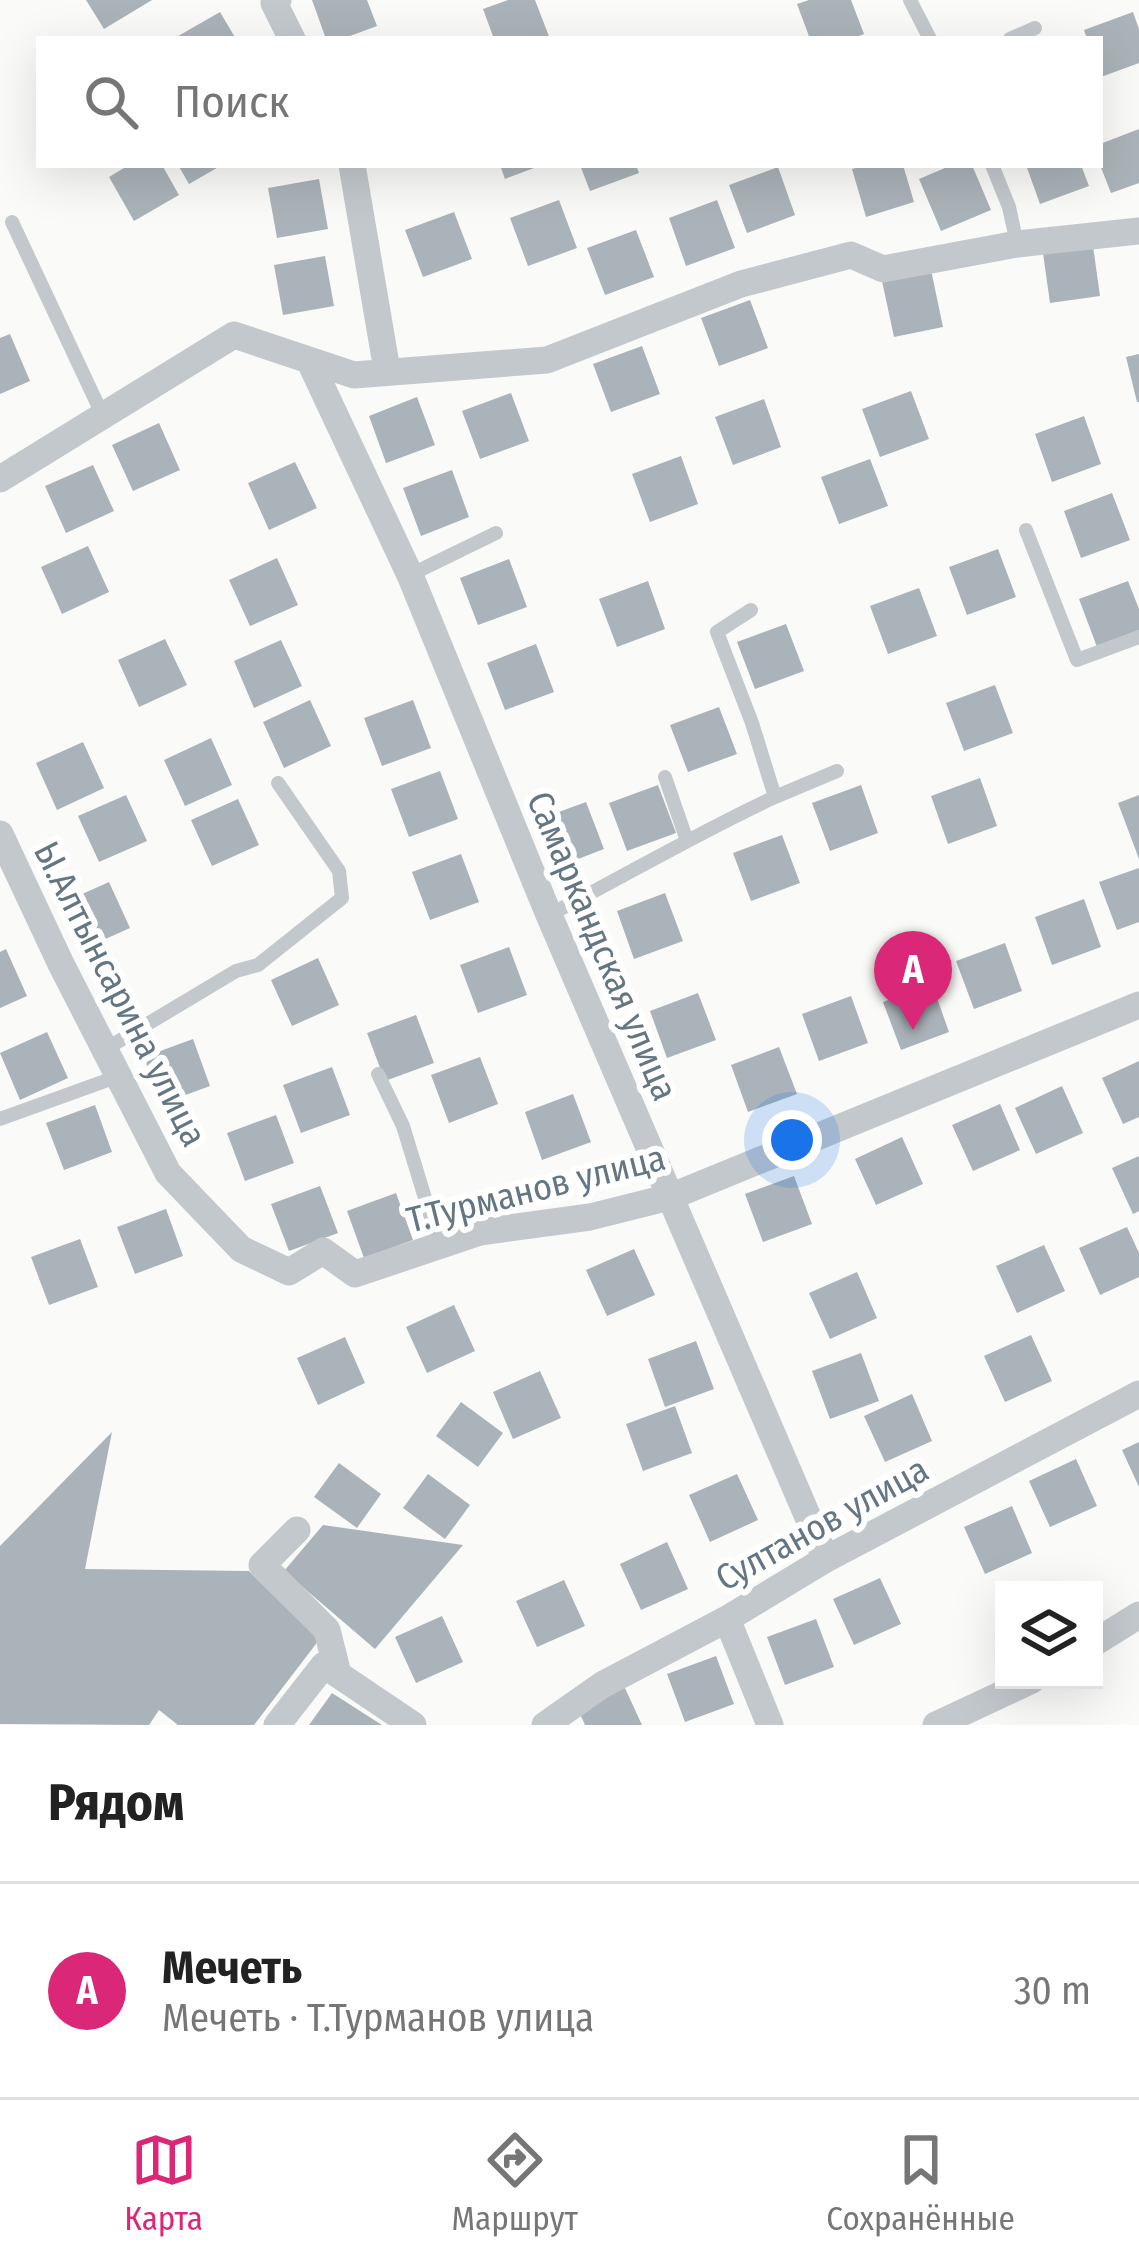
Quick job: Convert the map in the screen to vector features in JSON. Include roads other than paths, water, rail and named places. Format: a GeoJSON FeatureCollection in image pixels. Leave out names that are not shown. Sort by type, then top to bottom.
{"type":"FeatureCollection","features":[{"type":"Feature","properties":{"kind":"street"},"geometry":{"type":"LineString","coordinates":[[278,0],[274,3],[290,36]]}},
{"type":"Feature","properties":{"kind":"street"},"geometry":{"type":"LineString","coordinates":[[353,168],[387,370]]}},
{"type":"Feature","properties":{"kind":"street"},"geometry":{"type":"LineString","coordinates":[[0,479],[234,335],[354,375],[548,360],[741,284],[850,255],[884,269],[1017,244],[1139,231]]}},
{"type":"Feature","properties":{"kind":"street","name":"Самаркандская улица"},"geometry":{"type":"LineString","coordinates":[[310,362],[410,575],[549,915],[826,1559]]}},
{"type":"Feature","properties":{"kind":"street","name":"Ы.Алтынсарина улица"},"geometry":{"type":"LineString","coordinates":[[0,834],[168,1173],[241,1249],[290,1272]]}},
{"type":"Feature","properties":{"kind":"street","name":"Т.Турманов улица"},"geometry":{"type":"LineString","coordinates":[[290,1272],[323,1251],[355,1274],[480,1232],[590,1216],[670,1197],[1139,1005]]}},
{"type":"Feature","properties":{"kind":"street","name":"Султанов улица"},"geometry":{"type":"LineString","coordinates":[[545,1725],[602,1685],[727,1619],[826,1559],[1139,1394]]}},
{"type":"Feature","properties":{"kind":"street"},"geometry":{"type":"LineString","coordinates":[[297,1530],[262,1565],[327,1630],[338,1675]]}},
{"type":"Feature","properties":{"kind":"street"},"geometry":{"type":"LineString","coordinates":[[1103,1637],[1139,1615]]}},
{"type":"Feature","properties":{"kind":"street"},"geometry":{"type":"LineString","coordinates":[[727,1619],[770,1725]]}},
{"type":"Feature","properties":{"kind":"street"},"geometry":{"type":"LineString","coordinates":[[277,1725],[324,1665],[413,1725]]}},
{"type":"Feature","properties":{"kind":"street"},"geometry":{"type":"LineString","coordinates":[[936,1725],[1013,1689]]}},
{"type":"Feature","properties":{"kind":"lane"},"geometry":{"type":"LineString","coordinates":[[910,0],[928,36]]}},
{"type":"Feature","properties":{"kind":"lane"},"geometry":{"type":"LineString","coordinates":[[1017,36],[1035,28]]}},
{"type":"Feature","properties":{"kind":"lane"},"geometry":{"type":"LineString","coordinates":[[993,168],[1017,244]]}},
{"type":"Feature","properties":{"kind":"lane"},"geometry":{"type":"LineString","coordinates":[[12,222],[103,416]]}},
{"type":"Feature","properties":{"kind":"lane"},"geometry":{"type":"LineString","coordinates":[[1026,530],[1077,660],[1139,637]]}},
{"type":"Feature","properties":{"kind":"lane"},"geometry":{"type":"LineString","coordinates":[[410,575],[496,533]]}},
{"type":"Feature","properties":{"kind":"lane"},"geometry":{"type":"LineString","coordinates":[[751,610],[717,632],[775,797]]}},
{"type":"Feature","properties":{"kind":"lane"},"geometry":{"type":"LineString","coordinates":[[549,915],[686,838],[837,771]]}},
{"type":"Feature","properties":{"kind":"lane"},"geometry":{"type":"LineString","coordinates":[[665,777],[686,838]]}},
{"type":"Feature","properties":{"kind":"lane"},"geometry":{"type":"LineString","coordinates":[[104,1050],[236,970],[258,965],[342,898],[340,871],[278,783]]}},
{"type":"Feature","properties":{"kind":"lane"},"geometry":{"type":"LineString","coordinates":[[378,1074],[404,1126],[440,1247]]}},
{"type":"Feature","properties":{"kind":"lane"},"geometry":{"type":"LineString","coordinates":[[0,1119],[119,1076]]}},
{"type":"Feature","properties":{"kind":"place","name":"Мечеть"},"geometry":{"type":"Point","coordinates":[913,1030]}}]}
